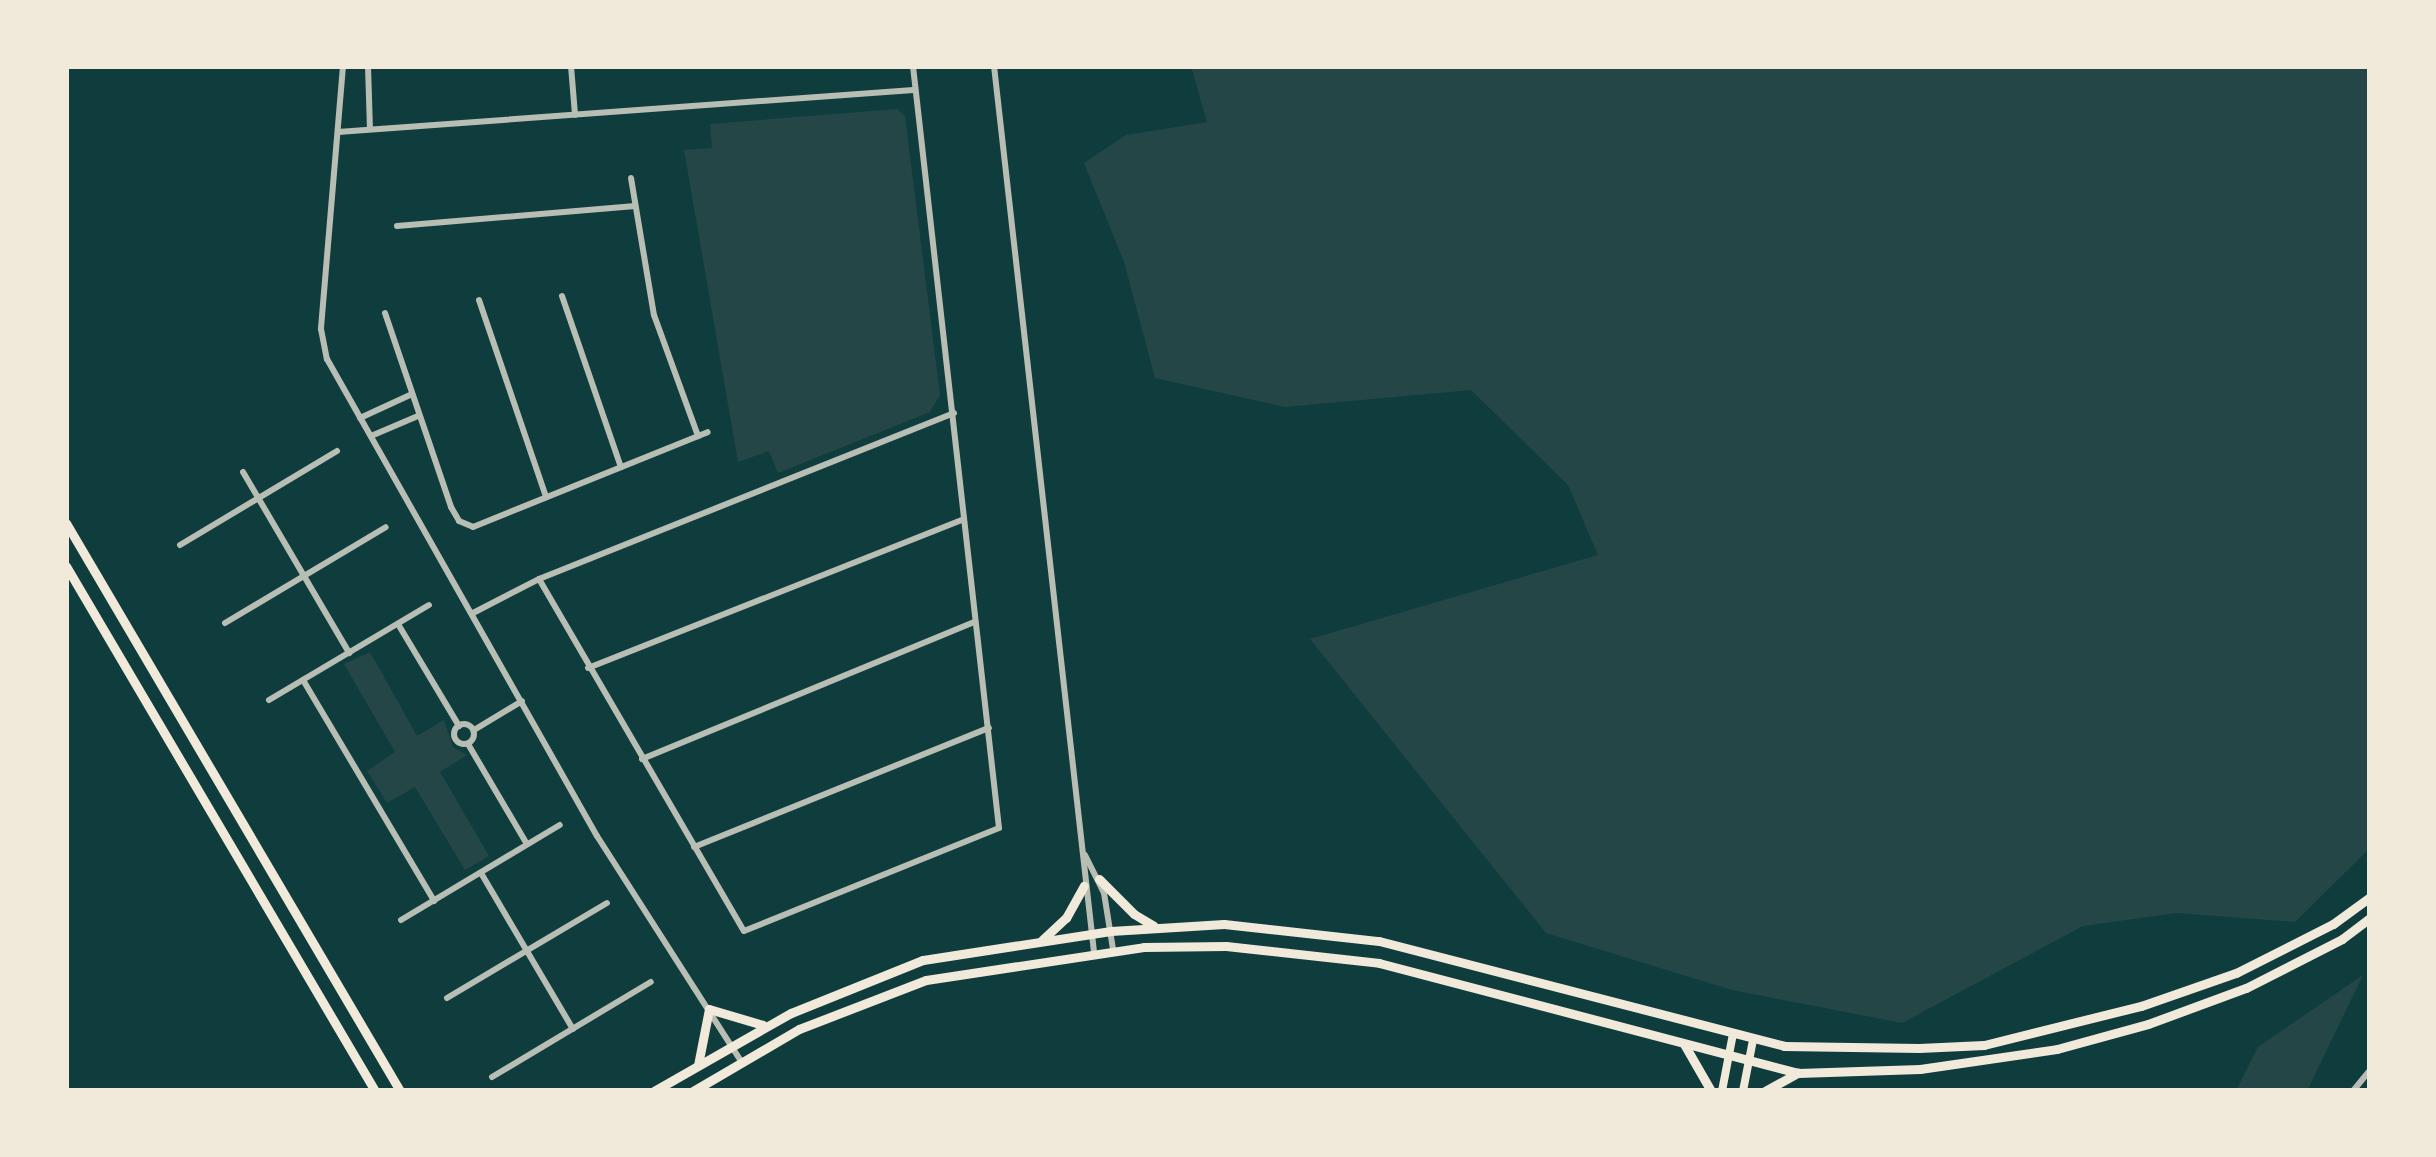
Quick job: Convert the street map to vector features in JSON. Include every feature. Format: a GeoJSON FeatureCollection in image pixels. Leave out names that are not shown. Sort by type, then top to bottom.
{"type":"FeatureCollection","features":[{"type":"Feature","properties":{"kind":"main road"},"geometry":{"type":"LineString","coordinates":[[66,523],[400,1091]]}},
{"type":"Feature","properties":{"kind":"main road"},"geometry":{"type":"LineString","coordinates":[[66,566],[375,1091]]}},
{"type":"Feature","properties":{"kind":"main road"},"geometry":{"type":"LineString","coordinates":[[1099,879],[1134,914],[1156,927]]}},
{"type":"Feature","properties":{"kind":"main road"},"geometry":{"type":"LineString","coordinates":[[1042,940],[1066,917],[1084,886]]}},
{"type":"Feature","properties":{"kind":"main road"},"geometry":{"type":"LineString","coordinates":[[654,1091],[771,1024],[923,960],[1111,931],[1224,924],[1379,941],[1753,1040],[1844,1048],[1984,1045],[2140,1006],[2236,973],[2333,924],[2370,897]]}},
{"type":"Feature","properties":{"kind":"main road"},"geometry":{"type":"LineString","coordinates":[[693,1091],[799,1029],[926,980],[1113,949],[1226,946],[1379,963],[1798,1073],[1985,1061],[2057,1049],[2187,1010],[2284,968],[2370,918]]}},
{"type":"Feature","properties":{"kind":"main road"},"geometry":{"type":"LineString","coordinates":[[698,1065],[709,1009],[743,1023],[771,1024]]}},
{"type":"Feature","properties":{"kind":"main road"},"geometry":{"type":"LineString","coordinates":[[1722,1091],[1733,1034]]}},
{"type":"Feature","properties":{"kind":"main road"},"geometry":{"type":"LineString","coordinates":[[1743,1091],[1753,1040]]}},
{"type":"Feature","properties":{"kind":"main road"},"geometry":{"type":"LineString","coordinates":[[1683,1042],[1711,1091]]}},
{"type":"Feature","properties":{"kind":"main road"},"geometry":{"type":"LineString","coordinates":[[1984,1045],[1985,1061]]}},
{"type":"Feature","properties":{"kind":"main road"},"geometry":{"type":"LineString","coordinates":[[1766,1091],[1798,1073]]}},
{"type":"Feature","properties":{"kind":"street"},"geometry":{"type":"LineString","coordinates":[[343,66],[321,329],[330,367],[596,836],[742,1063]]}},
{"type":"Feature","properties":{"kind":"street"},"geometry":{"type":"LineString","coordinates":[[368,66],[370,130]]}},
{"type":"Feature","properties":{"kind":"street"},"geometry":{"type":"LineString","coordinates":[[572,66],[575,115]]}},
{"type":"Feature","properties":{"kind":"street"},"geometry":{"type":"LineString","coordinates":[[539,579],[744,931],[999,828],[913,66]]}},
{"type":"Feature","properties":{"kind":"street"},"geometry":{"type":"LineString","coordinates":[[994,66],[1094,952]]}},
{"type":"Feature","properties":{"kind":"street"},"geometry":{"type":"LineString","coordinates":[[338,132],[913,90]]}},
{"type":"Feature","properties":{"kind":"street"},"geometry":{"type":"LineString","coordinates":[[631,178],[654,315],[698,436]]}},
{"type":"Feature","properties":{"kind":"street"},"geometry":{"type":"LineString","coordinates":[[397,226],[635,206]]}},
{"type":"Feature","properties":{"kind":"street"},"geometry":{"type":"LineString","coordinates":[[562,296],[621,467]]}},
{"type":"Feature","properties":{"kind":"street"},"geometry":{"type":"LineString","coordinates":[[478,300],[546,497]]}},
{"type":"Feature","properties":{"kind":"street"},"geometry":{"type":"LineString","coordinates":[[385,313],[452,507],[459,520],[473,527],[708,432]]}},
{"type":"Feature","properties":{"kind":"street"},"geometry":{"type":"LineString","coordinates":[[360,418],[410,395]]}},
{"type":"Feature","properties":{"kind":"street"},"geometry":{"type":"LineString","coordinates":[[472,613],[539,579],[954,413]]}},
{"type":"Feature","properties":{"kind":"street"},"geometry":{"type":"LineString","coordinates":[[371,436],[418,416]]}},
{"type":"Feature","properties":{"kind":"street"},"geometry":{"type":"LineString","coordinates":[[180,545],[338,451]]}},
{"type":"Feature","properties":{"kind":"street"},"geometry":{"type":"LineString","coordinates":[[243,472],[349,652]]}},
{"type":"Feature","properties":{"kind":"street"},"geometry":{"type":"LineString","coordinates":[[588,668],[964,519]]}},
{"type":"Feature","properties":{"kind":"street"},"geometry":{"type":"LineString","coordinates":[[224,623],[386,527]]}},
{"type":"Feature","properties":{"kind":"street"},"geometry":{"type":"LineString","coordinates":[[269,700],[429,605]]}},
{"type":"Feature","properties":{"kind":"street"},"geometry":{"type":"LineString","coordinates":[[642,759],[975,622]]}},
{"type":"Feature","properties":{"kind":"street"},"geometry":{"type":"LineString","coordinates":[[398,623],[459,726],[473,730]]}},
{"type":"Feature","properties":{"kind":"street"},"geometry":{"type":"LineString","coordinates":[[303,680],[434,901]]}},
{"type":"Feature","properties":{"kind":"street"},"geometry":{"type":"LineString","coordinates":[[468,744],[473,730],[522,701]]}},
{"type":"Feature","properties":{"kind":"street"},"geometry":{"type":"LineString","coordinates":[[459,726],[455,738],[468,744],[528,844]]}},
{"type":"Feature","properties":{"kind":"street"},"geometry":{"type":"LineString","coordinates":[[694,847],[988,728]]}},
{"type":"Feature","properties":{"kind":"street"},"geometry":{"type":"LineString","coordinates":[[401,920],[560,825]]}},
{"type":"Feature","properties":{"kind":"street"},"geometry":{"type":"LineString","coordinates":[[1084,851],[1099,879],[1113,949]]}},
{"type":"Feature","properties":{"kind":"street"},"geometry":{"type":"LineString","coordinates":[[481,873],[573,1029]]}},
{"type":"Feature","properties":{"kind":"street"},"geometry":{"type":"LineString","coordinates":[[447,998],[607,903]]}},
{"type":"Feature","properties":{"kind":"street"},"geometry":{"type":"LineString","coordinates":[[492,1077],[651,982]]}},
{"type":"Feature","properties":{"kind":"street"},"geometry":{"type":"LineString","coordinates":[[2353,1091],[2370,1070]]}},
{"type":"Feature","properties":{"kind":"shaded area"},"geometry":{"type":"Polygon","coordinates":[[[1191,66],[2370,66],[2370,848],[2295,922],[2177,913],[2083,926],[1902,1023],[1732,990],[1546,933],[1310,639],[1598,555],[1568,485],[1471,390],[1285,407],[1155,378],[1124,262],[1084,163],[1126,135],[1207,122],[1191,66]]]}},
{"type":"Feature","properties":{"kind":"shaded area"},"geometry":{"type":"Polygon","coordinates":[[[897,109],[905,116],[940,395],[930,412],[778,473],[769,451],[738,462],[684,150],[712,148],[710,124],[897,109]]]}},
{"type":"Feature","properties":{"kind":"shaded area"},"geometry":{"type":"Polygon","coordinates":[[[370,652],[417,736],[444,720],[453,747],[467,755],[440,772],[489,856],[465,870],[415,787],[387,803],[367,771],[395,752],[344,664],[370,652]]]}},
{"type":"Feature","properties":{"kind":"shaded area"},"geometry":{"type":"Polygon","coordinates":[[[2363,975],[2307,1091],[2236,1091],[2258,1047],[2363,975]]]}}]}
